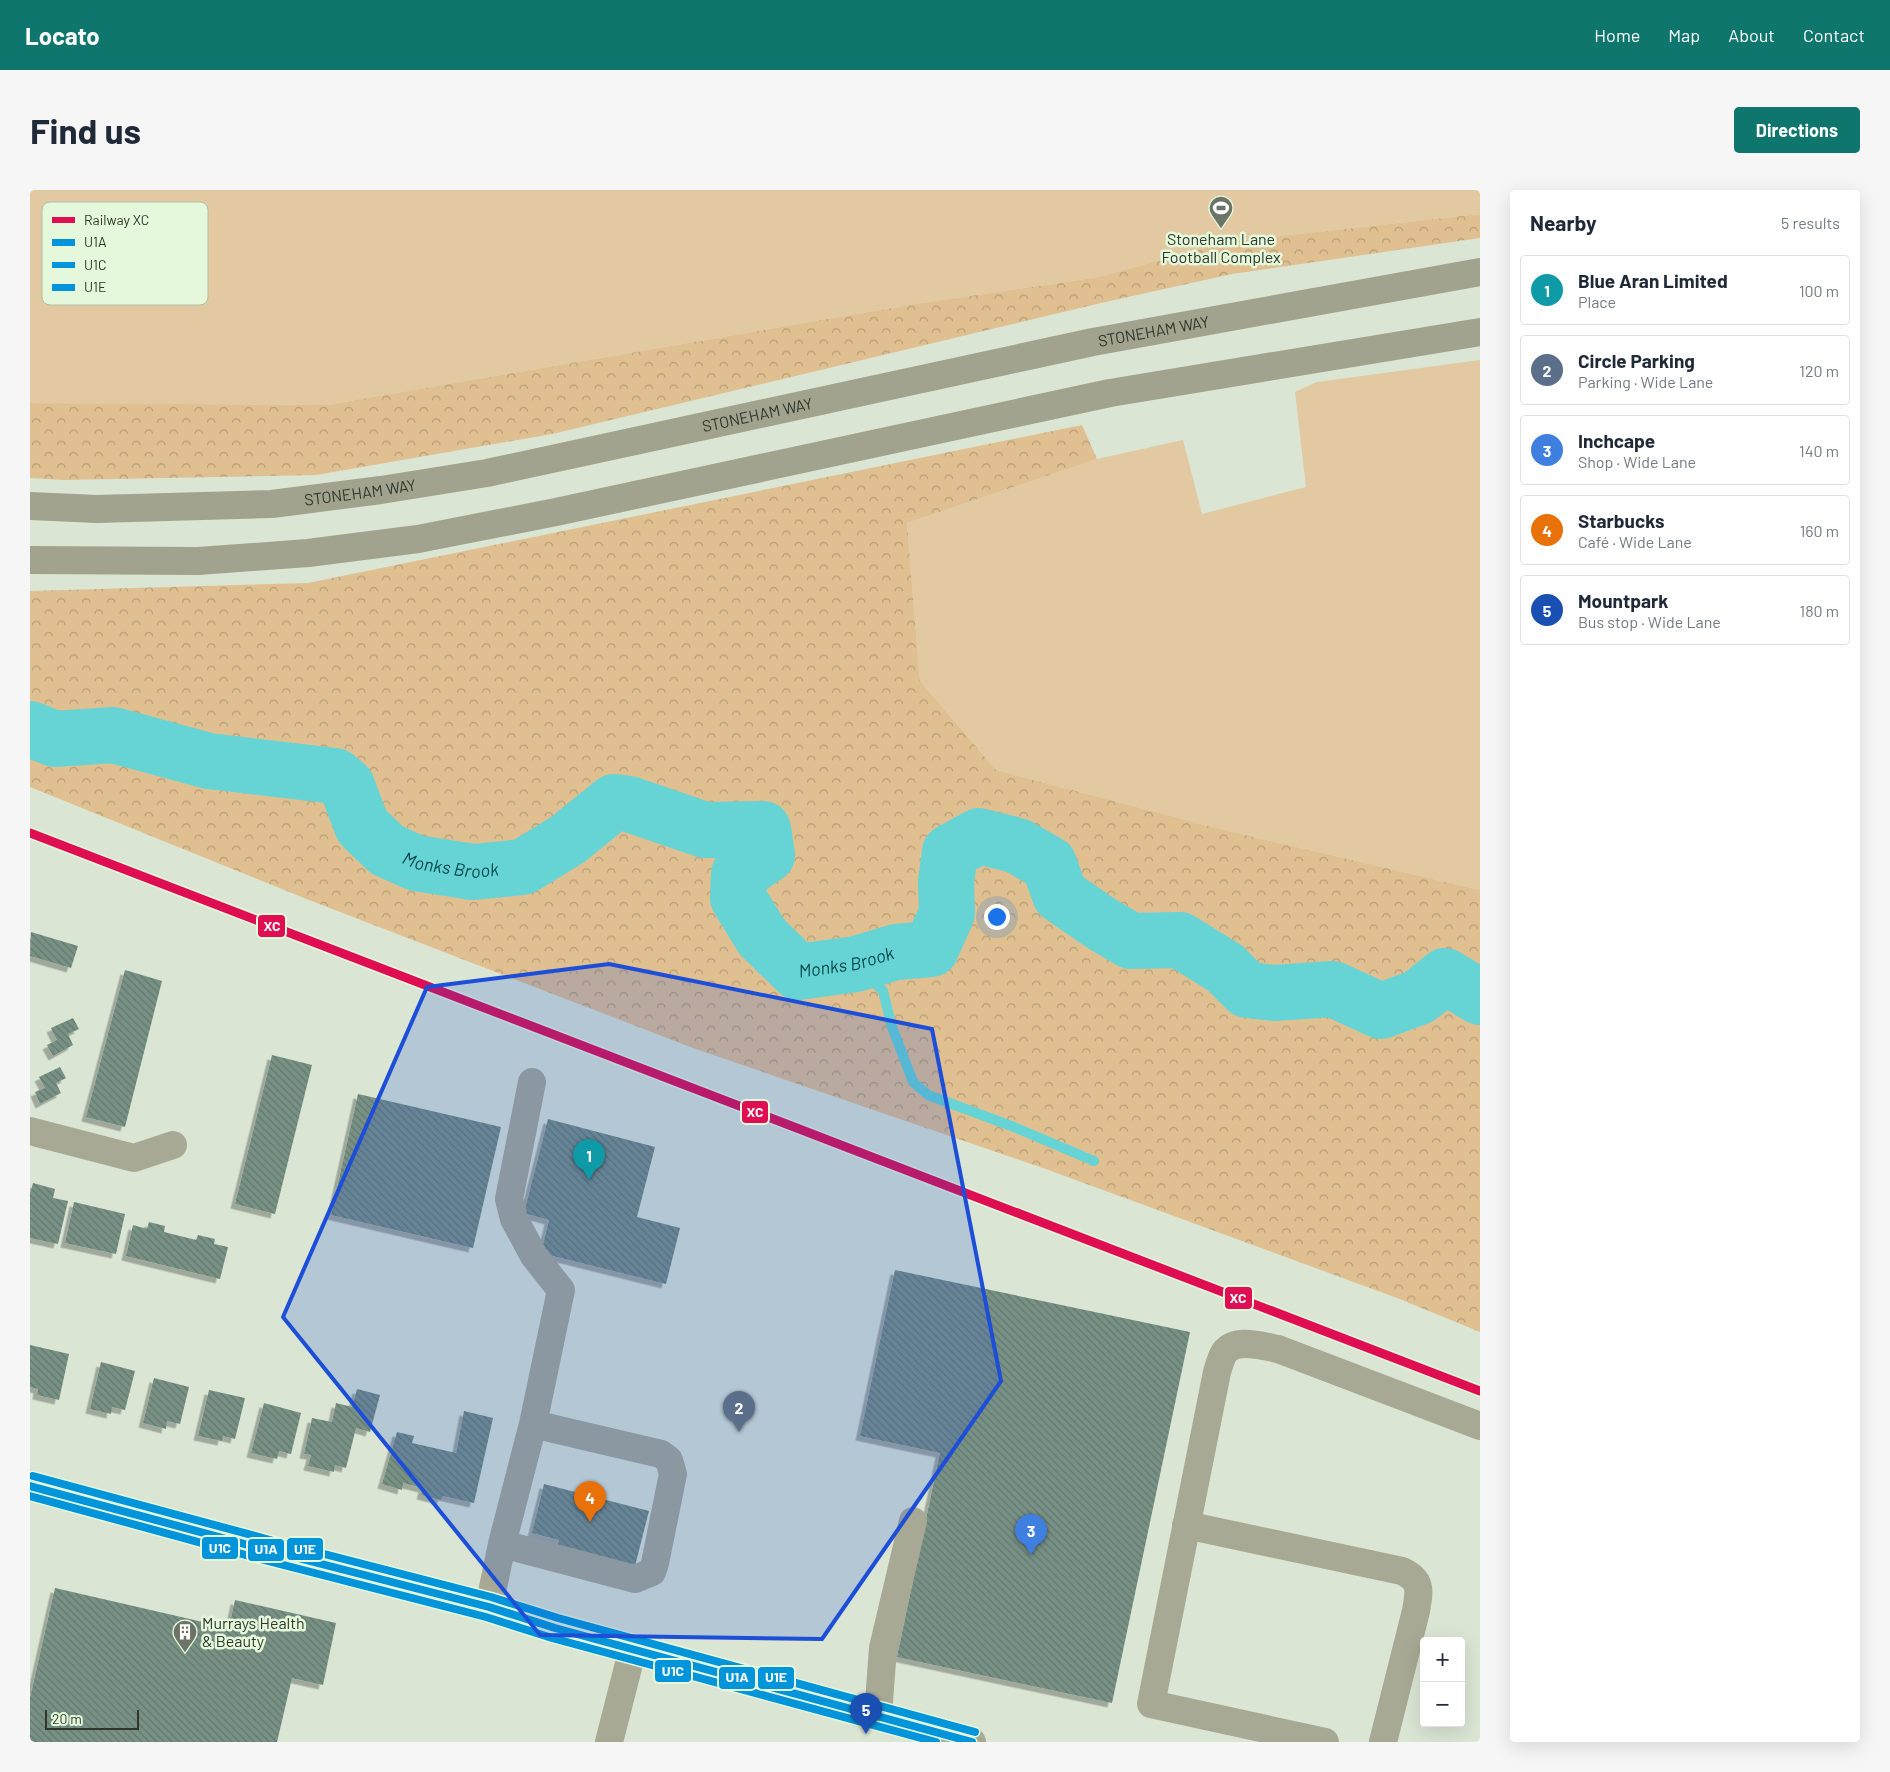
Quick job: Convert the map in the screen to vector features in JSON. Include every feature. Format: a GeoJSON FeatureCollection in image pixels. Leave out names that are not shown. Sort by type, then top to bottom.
{"type":"FeatureCollection","features":[{"type":"Feature","properties":{"kind":"main road","name":"STONEHAM WAY"},"geometry":{"type":"LineString","coordinates":[[30,506],[98,509],[272,504],[410,485],[496,471],[1093,342],[1480,272]]}},
{"type":"Feature","properties":{"kind":"main road"},"geometry":{"type":"LineString","coordinates":[[30,560],[198,561],[308,553],[418,539],[556,512],[1110,393],[1480,332]]}},
{"type":"Feature","properties":{"kind":"street"},"geometry":{"type":"LineString","coordinates":[[489,1607],[502,1544],[533,1424],[561,1290],[534,1256],[514,1219],[509,1198],[532,1082]]}},
{"type":"Feature","properties":{"kind":"street"},"geometry":{"type":"LineString","coordinates":[[30,1131],[134,1158],[173,1144]]}},
{"type":"Feature","properties":{"kind":"street"},"geometry":{"type":"LineString","coordinates":[[1325,1742],[1151,1704],[1217,1372],[1224,1352],[1237,1345],[1254,1345],[1278,1349],[1480,1426]]}},
{"type":"Feature","properties":{"kind":"street"},"geometry":{"type":"LineString","coordinates":[[502,1544],[635,1580],[652,1572],[673,1474],[669,1460],[661,1454],[533,1424]]}},
{"type":"Feature","properties":{"kind":"street"},"geometry":{"type":"LineString","coordinates":[[30,1486],[489,1607],[555,1628],[878,1714],[972,1742]]}},
{"type":"Feature","properties":{"kind":"street"},"geometry":{"type":"LineString","coordinates":[[878,1714],[883,1648],[912,1521]]}},
{"type":"Feature","properties":{"kind":"street"},"geometry":{"type":"LineString","coordinates":[[1186,1525],[1402,1571],[1414,1576],[1420,1590],[1383,1742]]}},
{"type":"Feature","properties":{"kind":"street"},"geometry":{"type":"LineString","coordinates":[[609,1742],[633,1648]]}},
{"type":"Feature","properties":{"kind":"highlighted area"},"geometry":{"type":"Polygon","coordinates":[[[609,964],[932,1029],[1001,1381],[822,1639],[540,1635],[283,1317],[427,987],[609,964]]]}},
{"type":"Feature","properties":{"kind":"shaded area"},"geometry":{"type":"Polygon","coordinates":[[[30,190],[1480,190],[1480,214],[1227,242],[1099,277],[915,304],[326,405],[30,403],[30,190]]]}},
{"type":"Feature","properties":{"kind":"shaded area"},"geometry":{"type":"Polygon","coordinates":[[[1480,360],[1480,890],[1228,831],[996,770],[920,681],[907,523],[1097,459],[1183,440],[1202,514],[1306,487],[1295,392],[1317,382],[1480,360]]]}},
{"type":"Feature","properties":{"kind":"green space"},"geometry":{"type":"Polygon","coordinates":[[[1480,214],[1480,238],[1232,274],[1101,303],[552,434],[316,475],[63,480],[30,478],[30,403],[326,405],[915,304],[1099,277],[1227,242],[1480,214]]]}},
{"type":"Feature","properties":{"kind":"green space"},"geometry":{"type":"Polygon","coordinates":[[[1082,425],[1097,459],[907,523],[920,681],[996,770],[1228,831],[1480,890],[1480,1332],[1397,1298],[1043,1168],[693,1048],[309,900],[30,787],[30,591],[308,583],[1082,425]]]}},
{"type":"Feature","properties":{"kind":"building"},"geometry":{"type":"Polygon","coordinates":[[[31,932],[78,946],[71,968],[30,956],[31,932]]]}},
{"type":"Feature","properties":{"kind":"building"},"geometry":{"type":"Polygon","coordinates":[[[125,970],[162,981],[125,1127],[86,1117],[125,970]]]}},
{"type":"Feature","properties":{"kind":"building"},"geometry":{"type":"Polygon","coordinates":[[[73,1018],[79,1029],[68,1034],[73,1045],[53,1056],[47,1045],[57,1040],[51,1028],[73,1018]]]}},
{"type":"Feature","properties":{"kind":"building"},"geometry":{"type":"Polygon","coordinates":[[[272,1055],[312,1065],[275,1214],[235,1204],[272,1055]]]}},
{"type":"Feature","properties":{"kind":"building"},"geometry":{"type":"Polygon","coordinates":[[[60,1067],[66,1078],[56,1083],[61,1093],[40,1104],[35,1092],[45,1088],[39,1077],[60,1067]]]}},
{"type":"Feature","properties":{"kind":"building"},"geometry":{"type":"Polygon","coordinates":[[[358,1094],[501,1127],[473,1248],[331,1215],[358,1094]]]}},
{"type":"Feature","properties":{"kind":"building"},"geometry":{"type":"Polygon","coordinates":[[[548,1119],[655,1147],[637,1217],[680,1228],[666,1284],[541,1253],[549,1220],[524,1213],[548,1119]]]}},
{"type":"Feature","properties":{"kind":"building"},"geometry":{"type":"Polygon","coordinates":[[[33,1183],[55,1189],[53,1198],[68,1201],[58,1244],[30,1238],[30,1194],[33,1183]]]}},
{"type":"Feature","properties":{"kind":"building"},"geometry":{"type":"Polygon","coordinates":[[[74,1202],[125,1214],[116,1254],[65,1243],[74,1202]]]}},
{"type":"Feature","properties":{"kind":"building"},"geometry":{"type":"Polygon","coordinates":[[[149,1222],[165,1226],[164,1232],[196,1240],[198,1235],[215,1239],[214,1244],[228,1247],[220,1279],[126,1256],[133,1225],[147,1229],[149,1222]]]}},
{"type":"Feature","properties":{"kind":"building"},"geometry":{"type":"Polygon","coordinates":[[[895,1270],[1190,1332],[1112,1703],[897,1657],[940,1453],[860,1436],[895,1270]]]}},
{"type":"Feature","properties":{"kind":"building"},"geometry":{"type":"Polygon","coordinates":[[[30,1345],[69,1354],[59,1400],[37,1395],[38,1389],[30,1387],[30,1345]]]}},
{"type":"Feature","properties":{"kind":"building"},"geometry":{"type":"Polygon","coordinates":[[[101,1362],[135,1371],[125,1410],[112,1407],[111,1414],[90,1409],[101,1362]]]}},
{"type":"Feature","properties":{"kind":"building"},"geometry":{"type":"Polygon","coordinates":[[[154,1378],[189,1387],[180,1424],[167,1421],[166,1429],[143,1423],[154,1378]]]}},
{"type":"Feature","properties":{"kind":"building"},"geometry":{"type":"Polygon","coordinates":[[[357,1389],[380,1395],[370,1432],[356,1428],[346,1468],[335,1465],[334,1472],[308,1466],[311,1455],[304,1454],[312,1418],[332,1422],[336,1403],[352,1407],[357,1389]]]}},
{"type":"Feature","properties":{"kind":"building"},"geometry":{"type":"Polygon","coordinates":[[[209,1390],[245,1398],[235,1439],[223,1436],[222,1441],[198,1436],[209,1390]]]}},
{"type":"Feature","properties":{"kind":"building"},"geometry":{"type":"Polygon","coordinates":[[[264,1403],[301,1413],[291,1454],[279,1451],[277,1459],[251,1453],[264,1403]]]}},
{"type":"Feature","properties":{"kind":"building"},"geometry":{"type":"Polygon","coordinates":[[[464,1411],[493,1418],[474,1503],[443,1496],[441,1500],[421,1495],[423,1488],[403,1483],[402,1490],[382,1484],[397,1432],[414,1436],[412,1443],[456,1453],[464,1411]]]}},
{"type":"Feature","properties":{"kind":"building"},"geometry":{"type":"Polygon","coordinates":[[[544,1484],[649,1511],[635,1566],[553,1566],[559,1540],[532,1533],[544,1484]]]}},
{"type":"Feature","properties":{"kind":"building","name":"Murrays Health & Beauty"},"geometry":{"type":"Polygon","coordinates":[[[55,1588],[229,1628],[235,1600],[336,1623],[323,1685],[292,1678],[277,1742],[30,1742],[30,1698],[55,1588]]]}},
{"type":"Feature","properties":{"kind":"waterway","name":"Monks Brook"},"geometry":{"type":"LineString","coordinates":[[30,729],[55,739],[113,735],[209,761],[335,776],[347,786],[362,826],[387,850],[416,863],[473,872],[523,867],[567,840],[614,802],[629,804],[705,830],[763,829],[767,855],[739,874],[738,898],[762,937],[798,972],[856,964],[896,952],[931,949],[947,913],[946,882],[950,852],[979,836],[1018,846],[1049,864],[1060,895],[1102,924],[1131,941],[1180,940],[1225,968],[1247,990],[1274,993],[1333,989],[1381,1011],[1419,997],[1445,976],[1480,997]]}},
{"type":"Feature","properties":{"kind":"waterway"},"geometry":{"type":"LineString","coordinates":[[856,964],[883,991],[892,1027],[913,1082],[928,1095],[1014,1127],[1094,1161]]}},
{"type":"Feature","properties":{"kind":"rail line","name":"XC"},"geometry":{"type":"LineString","coordinates":[[30,833],[1480,1391]]}},
{"type":"Feature","properties":{"kind":"transit line","name":"U1E"},"geometry":{"type":"LineString","coordinates":[[33,1476],[491,1597],[558,1618],[975,1732]]}},
{"type":"Feature","properties":{"kind":"transit line","name":"U1A"},"geometry":{"type":"LineString","coordinates":[[30,1486],[489,1607],[555,1628],[972,1742]]}},
{"type":"Feature","properties":{"kind":"transit line","name":"U1C"},"geometry":{"type":"LineString","coordinates":[[30,1496],[264,1560],[486,1617],[552,1638],[936,1742]]}},
{"type":"Feature","properties":{"kind":"place","name":"Stoneham Lane Football Complex"},"geometry":{"type":"Point","coordinates":[1221,229]}},
{"type":"Feature","properties":{"kind":"place","name":"Blue Aran Limited"},"geometry":{"type":"Point","coordinates":[589,1180]}},
{"type":"Feature","properties":{"kind":"place","name":"Circle Parking"},"geometry":{"type":"Point","coordinates":[739,1432]}},
{"type":"Feature","properties":{"kind":"place","name":"Starbucks"},"geometry":{"type":"Point","coordinates":[590,1522]}},
{"type":"Feature","properties":{"kind":"place","name":"Inchcape"},"geometry":{"type":"Point","coordinates":[1031,1555]}},
{"type":"Feature","properties":{"kind":"place","name":"Murrays Health & Beauty"},"geometry":{"type":"Point","coordinates":[185,1653]}},
{"type":"Feature","properties":{"kind":"place","name":"Mountpark"},"geometry":{"type":"Point","coordinates":[866,1734]}}]}
